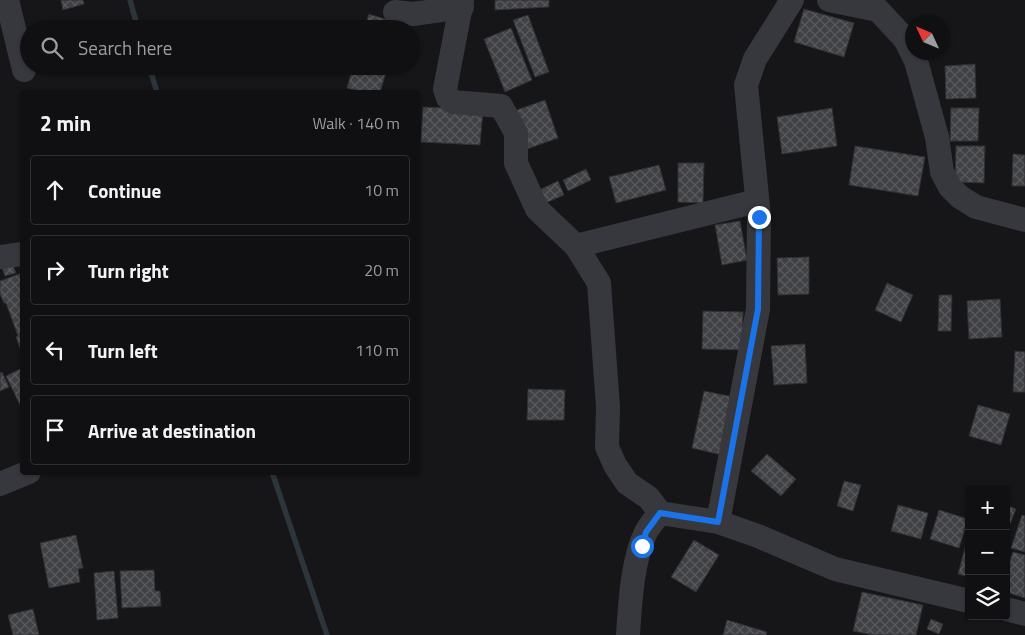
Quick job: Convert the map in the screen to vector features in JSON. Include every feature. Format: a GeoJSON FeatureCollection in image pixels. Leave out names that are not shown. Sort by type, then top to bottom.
{"type":"FeatureCollection","features":[{"type":"Feature","properties":{"kind":"street"},"geometry":{"type":"LineString","coordinates":[[7,0],[20,54]]}},
{"type":"Feature","properties":{"kind":"street"},"geometry":{"type":"LineString","coordinates":[[718,522],[758,309],[758,201],[746,85],[755,60],[792,0]]}},
{"type":"Feature","properties":{"kind":"street"},"geometry":{"type":"LineString","coordinates":[[828,0],[879,5],[905,38],[916,61],[937,136],[942,172],[950,187],[960,198],[976,207],[1025,220]]}},
{"type":"Feature","properties":{"kind":"street"},"geometry":{"type":"LineString","coordinates":[[395,12],[413,14],[462,4],[445,89],[448,98],[453,102],[501,106],[516,133],[516,164],[537,208],[576,246],[599,283],[608,407],[607,447],[615,465],[627,483],[649,498],[660,513],[718,522],[758,536],[835,569],[965,600]]}},
{"type":"Feature","properties":{"kind":"street"},"geometry":{"type":"LineString","coordinates":[[576,246],[758,201]]}},
{"type":"Feature","properties":{"kind":"street"},"geometry":{"type":"LineString","coordinates":[[0,257],[20,254]]}},
{"type":"Feature","properties":{"kind":"street"},"geometry":{"type":"LineString","coordinates":[[0,484],[22,475]]}},
{"type":"Feature","properties":{"kind":"street"},"geometry":{"type":"LineString","coordinates":[[628,635],[631,588],[642,546],[646,532],[660,513]]}},
{"type":"Feature","properties":{"kind":"street"},"geometry":{"type":"LineString","coordinates":[[1010,610],[1025,614]]}},
{"type":"Feature","properties":{"kind":"building"},"geometry":{"type":"Polygon","coordinates":[[[61,0],[83,0],[84,4],[63,10],[61,0]]]}},
{"type":"Feature","properties":{"kind":"building"},"geometry":{"type":"Polygon","coordinates":[[[495,0],[549,0],[549,7],[495,10],[495,0]]]}},
{"type":"Feature","properties":{"kind":"building"},"geometry":{"type":"Polygon","coordinates":[[[804,9],[854,23],[844,57],[794,42],[804,9]]]}},
{"type":"Feature","properties":{"kind":"building"},"geometry":{"type":"Polygon","coordinates":[[[369,14],[388,20],[367,20],[369,14]]]}},
{"type":"Feature","properties":{"kind":"building"},"geometry":{"type":"Polygon","coordinates":[[[528,15],[549,72],[535,77],[513,20],[528,15]]]}},
{"type":"Feature","properties":{"kind":"building"},"geometry":{"type":"Polygon","coordinates":[[[511,28],[532,80],[505,92],[484,39],[511,28]]]}},
{"type":"Feature","properties":{"kind":"building"},"geometry":{"type":"Polygon","coordinates":[[[975,64],[976,98],[946,99],[945,66],[975,64]]]}},
{"type":"Feature","properties":{"kind":"building"},"geometry":{"type":"Polygon","coordinates":[[[351,75],[385,75],[381,90],[355,90],[347,88],[351,75]]]}},
{"type":"Feature","properties":{"kind":"building"},"geometry":{"type":"Polygon","coordinates":[[[545,100],[558,138],[527,149],[514,111],[545,100]]]}},
{"type":"Feature","properties":{"kind":"building"},"geometry":{"type":"Polygon","coordinates":[[[423,107],[483,110],[480,145],[421,142],[423,107]]]}},
{"type":"Feature","properties":{"kind":"building"},"geometry":{"type":"Polygon","coordinates":[[[832,108],[837,146],[782,154],[777,117],[832,108]]]}},
{"type":"Feature","properties":{"kind":"building"},"geometry":{"type":"Polygon","coordinates":[[[951,108],[979,108],[978,141],[950,141],[951,108]]]}},
{"type":"Feature","properties":{"kind":"building"},"geometry":{"type":"Polygon","coordinates":[[[855,146],[925,157],[918,196],[849,185],[855,146]]]}},
{"type":"Feature","properties":{"kind":"building"},"geometry":{"type":"Polygon","coordinates":[[[956,146],[985,146],[984,183],[955,182],[956,146]]]}},
{"type":"Feature","properties":{"kind":"building"},"geometry":{"type":"Polygon","coordinates":[[[1013,154],[1025,155],[1025,186],[1012,186],[1013,154]]]}},
{"type":"Feature","properties":{"kind":"building"},"geometry":{"type":"Polygon","coordinates":[[[678,163],[704,163],[703,203],[678,202],[678,163]]]}},
{"type":"Feature","properties":{"kind":"building"},"geometry":{"type":"Polygon","coordinates":[[[659,165],[666,190],[616,203],[609,177],[659,165]]]}},
{"type":"Feature","properties":{"kind":"building"},"geometry":{"type":"Polygon","coordinates":[[[586,169],[591,180],[568,191],[563,180],[586,169]]]}},
{"type":"Feature","properties":{"kind":"building"},"geometry":{"type":"Polygon","coordinates":[[[558,181],[564,195],[541,205],[535,192],[558,181]]]}},
{"type":"Feature","properties":{"kind":"building"},"geometry":{"type":"Polygon","coordinates":[[[740,221],[747,260],[722,265],[715,225],[740,221]]]}},
{"type":"Feature","properties":{"kind":"building"},"geometry":{"type":"Polygon","coordinates":[[[809,257],[809,294],[778,295],[777,258],[809,257]]]}},
{"type":"Feature","properties":{"kind":"building"},"geometry":{"type":"Polygon","coordinates":[[[13,265],[16,273],[5,276],[2,268],[13,265]]]}},
{"type":"Feature","properties":{"kind":"building"},"geometry":{"type":"Polygon","coordinates":[[[20,274],[20,348],[16,337],[18,336],[6,303],[4,303],[0,294],[0,281],[20,274]]]}},
{"type":"Feature","properties":{"kind":"building"},"geometry":{"type":"Polygon","coordinates":[[[887,283],[913,295],[901,322],[875,310],[887,283]]]}},
{"type":"Feature","properties":{"kind":"building"},"geometry":{"type":"Polygon","coordinates":[[[939,295],[952,295],[951,331],[938,331],[939,295]]]}},
{"type":"Feature","properties":{"kind":"building"},"geometry":{"type":"Polygon","coordinates":[[[1000,299],[1002,337],[969,339],[967,301],[1000,299]]]}},
{"type":"Feature","properties":{"kind":"building"},"geometry":{"type":"Polygon","coordinates":[[[703,311],[743,312],[742,350],[702,349],[703,311]]]}},
{"type":"Feature","properties":{"kind":"building"},"geometry":{"type":"Polygon","coordinates":[[[805,344],[807,383],[774,385],[771,346],[805,344]]]}},
{"type":"Feature","properties":{"kind":"building"},"geometry":{"type":"Polygon","coordinates":[[[1015,351],[1025,352],[1025,392],[1013,392],[1015,351]]]}},
{"type":"Feature","properties":{"kind":"building"},"geometry":{"type":"Polygon","coordinates":[[[20,369],[20,405],[6,376],[20,369]]]}},
{"type":"Feature","properties":{"kind":"building"},"geometry":{"type":"Polygon","coordinates":[[[2,372],[9,387],[0,391],[0,373],[2,372]]]}},
{"type":"Feature","properties":{"kind":"building"},"geometry":{"type":"Polygon","coordinates":[[[528,389],[565,390],[564,420],[527,420],[528,389]]]}},
{"type":"Feature","properties":{"kind":"building"},"geometry":{"type":"Polygon","coordinates":[[[704,391],[734,397],[722,455],[692,448],[704,391]]]}},
{"type":"Feature","properties":{"kind":"building"},"geometry":{"type":"Polygon","coordinates":[[[978,405],[1010,414],[1001,445],[969,436],[978,405]]]}},
{"type":"Feature","properties":{"kind":"building"},"geometry":{"type":"Polygon","coordinates":[[[767,454],[796,479],[781,496],[751,471],[767,454]]]}},
{"type":"Feature","properties":{"kind":"building"},"geometry":{"type":"Polygon","coordinates":[[[844,481],[861,485],[853,511],[837,506],[844,481]]]}},
{"type":"Feature","properties":{"kind":"building"},"geometry":{"type":"Polygon","coordinates":[[[898,505],[928,513],[921,539],[891,531],[898,505]]]}},
{"type":"Feature","properties":{"kind":"building"},"geometry":{"type":"Polygon","coordinates":[[[1010,507],[1016,509],[1010,524],[1010,507]]]}},
{"type":"Feature","properties":{"kind":"building"},"geometry":{"type":"Polygon","coordinates":[[[939,510],[965,518],[965,529],[959,548],[930,539],[939,510]]]}},
{"type":"Feature","properties":{"kind":"building"},"geometry":{"type":"Polygon","coordinates":[[[1022,515],[1025,516],[1025,552],[1011,548],[1022,515]]]}},
{"type":"Feature","properties":{"kind":"building"},"geometry":{"type":"Polygon","coordinates":[[[76,535],[83,568],[78,569],[80,582],[49,588],[40,543],[76,535]]]}},
{"type":"Feature","properties":{"kind":"building"},"geometry":{"type":"Polygon","coordinates":[[[694,540],[719,555],[696,592],[671,577],[694,540]]]}},
{"type":"Feature","properties":{"kind":"building"},"geometry":{"type":"Polygon","coordinates":[[[965,548],[965,576],[958,574],[965,548]]]}},
{"type":"Feature","properties":{"kind":"building"},"geometry":{"type":"Polygon","coordinates":[[[1013,552],[1025,555],[1025,598],[1010,593],[1010,561],[1013,552]]]}},
{"type":"Feature","properties":{"kind":"building"},"geometry":{"type":"Polygon","coordinates":[[[154,570],[155,591],[160,591],[161,606],[122,608],[120,571],[154,570]]]}},
{"type":"Feature","properties":{"kind":"building"},"geometry":{"type":"Polygon","coordinates":[[[114,571],[118,618],[97,620],[94,573],[114,571]]]}},
{"type":"Feature","properties":{"kind":"building"},"geometry":{"type":"Polygon","coordinates":[[[862,592],[923,605],[916,635],[873,635],[853,631],[862,592]]]}},
{"type":"Feature","properties":{"kind":"building"},"geometry":{"type":"Polygon","coordinates":[[[33,609],[39,635],[13,635],[8,615],[33,609]]]}},
{"type":"Feature","properties":{"kind":"building"},"geometry":{"type":"Polygon","coordinates":[[[931,619],[943,624],[939,634],[927,629],[931,619]]]}},
{"type":"Feature","properties":{"kind":"building"},"geometry":{"type":"Polygon","coordinates":[[[727,620],[767,632],[766,635],[723,635],[727,620]]]}},
{"type":"Feature","properties":{"kind":"waterway"},"geometry":{"type":"LineString","coordinates":[[130,0],[136,20]]}},
{"type":"Feature","properties":{"kind":"waterway"},"geometry":{"type":"LineString","coordinates":[[152,75],[156,90]]}},
{"type":"Feature","properties":{"kind":"waterway"},"geometry":{"type":"LineString","coordinates":[[273,475],[327,635]]}},
{"type":"Feature","properties":{"kind":"route"},"geometry":{"type":"LineString","coordinates":[[642,546],[646,532],[660,513],[718,522],[758,309],[759,217]]}}]}
